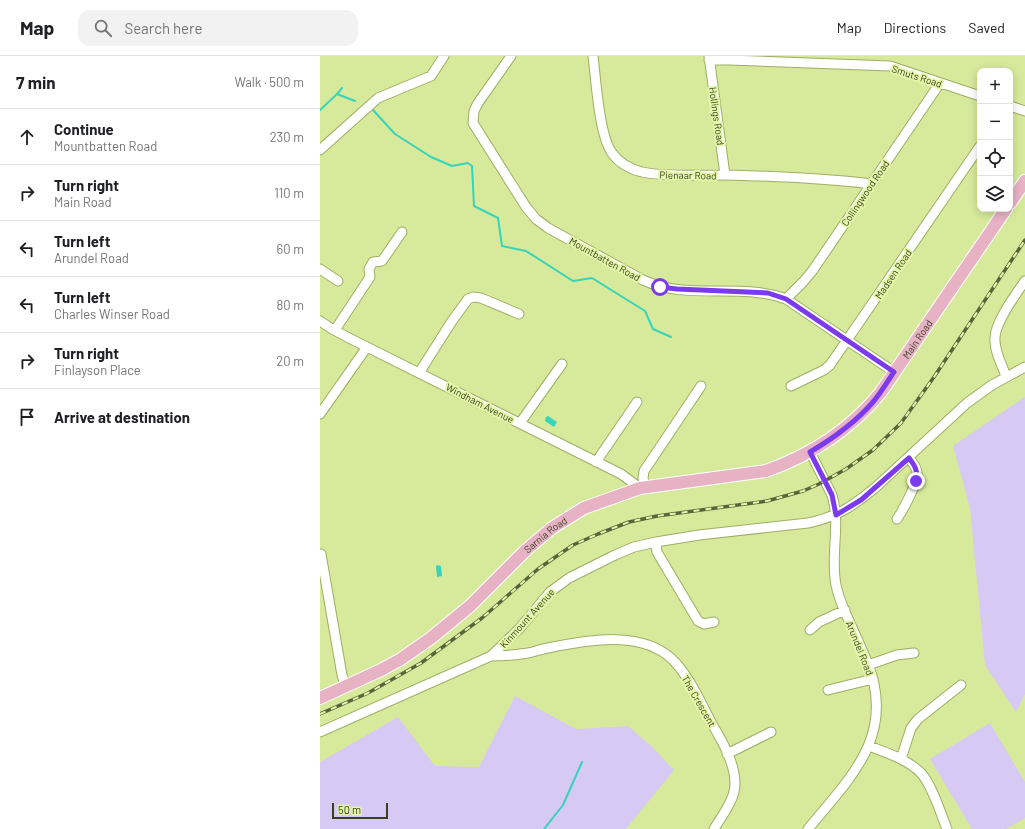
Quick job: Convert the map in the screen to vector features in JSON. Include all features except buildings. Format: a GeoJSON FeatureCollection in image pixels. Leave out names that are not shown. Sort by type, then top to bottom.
{"type":"FeatureCollection","features":[{"type":"Feature","properties":{"kind":"main road"},"geometry":{"type":"LineString","coordinates":[[1013,199],[1025,181]]}},
{"type":"Feature","properties":{"kind":"main road","name":"Main Road"},"geometry":{"type":"LineString","coordinates":[[810,452],[831,439],[862,414],[872,403],[1004,212]]}},
{"type":"Feature","properties":{"kind":"main road","name":"Sarnia Road"},"geometry":{"type":"LineString","coordinates":[[320,698],[346,687],[401,659],[435,635],[470,606],[526,550],[552,528],[584,508],[642,487],[750,474],[784,464],[810,452]]}},
{"type":"Feature","properties":{"kind":"street"},"geometry":{"type":"LineString","coordinates":[[320,150],[378,98],[431,76],[444,56]]}},
{"type":"Feature","properties":{"kind":"street","name":"Mountbatten Road"},"geometry":{"type":"LineString","coordinates":[[511,56],[478,103],[474,112],[473,123],[526,207],[536,219],[548,228],[643,280],[660,287],[768,293],[786,299],[894,372]]}},
{"type":"Feature","properties":{"kind":"street","name":"Pienaar Road"},"geometry":{"type":"LineString","coordinates":[[593,56],[606,144],[612,154],[622,164],[631,169],[652,174],[725,175],[847,181],[871,184]]}},
{"type":"Feature","properties":{"kind":"street","name":"Hollings Road"},"geometry":{"type":"LineString","coordinates":[[709,58],[725,175]]}},
{"type":"Feature","properties":{"kind":"street","name":"Smuts Road"},"geometry":{"type":"LineString","coordinates":[[709,58],[883,65],[977,95]]}},
{"type":"Feature","properties":{"kind":"street","name":"Collingwood Road"},"geometry":{"type":"LineString","coordinates":[[786,299],[813,270],[940,83]]}},
{"type":"Feature","properties":{"kind":"street"},"geometry":{"type":"LineString","coordinates":[[1013,107],[1025,111]]}},
{"type":"Feature","properties":{"kind":"street","name":"Madsen Road"},"geometry":{"type":"LineString","coordinates":[[791,386],[824,370],[830,365],[848,341],[977,150]]}},
{"type":"Feature","properties":{"kind":"street"},"geometry":{"type":"LineString","coordinates":[[335,330],[370,277],[369,269],[373,262],[382,261],[402,232]]}},
{"type":"Feature","properties":{"kind":"street"},"geometry":{"type":"LineString","coordinates":[[320,269],[338,281]]}},
{"type":"Feature","properties":{"kind":"street"},"geometry":{"type":"LineString","coordinates":[[1006,376],[996,350],[994,338],[1002,318],[1025,281]]}},
{"type":"Feature","properties":{"kind":"street"},"geometry":{"type":"LineString","coordinates":[[419,373],[468,299],[473,297],[481,298],[519,314]]}},
{"type":"Feature","properties":{"kind":"street","name":"Windham Avenue"},"geometry":{"type":"LineString","coordinates":[[320,320],[367,347],[520,423],[642,487]]}},
{"type":"Feature","properties":{"kind":"street"},"geometry":{"type":"LineString","coordinates":[[320,414],[367,347]]}},
{"type":"Feature","properties":{"kind":"street"},"geometry":{"type":"LineString","coordinates":[[520,423],[562,364]]}},
{"type":"Feature","properties":{"kind":"street","name":"Kinmount Avenue"},"geometry":{"type":"LineString","coordinates":[[320,732],[491,656],[519,629],[550,592],[569,578],[615,555],[656,542],[699,535],[808,523],[825,520],[836,515],[861,500],[909,458],[967,403],[1006,376],[1025,367]]}},
{"type":"Feature","properties":{"kind":"street"},"geometry":{"type":"LineString","coordinates":[[642,487],[644,471],[701,386]]}},
{"type":"Feature","properties":{"kind":"street"},"geometry":{"type":"LineString","coordinates":[[596,462],[637,402]]}},
{"type":"Feature","properties":{"kind":"street","name":"Arundel Road"},"geometry":{"type":"LineString","coordinates":[[808,829],[854,772],[869,746],[877,713],[873,679],[838,592],[835,578],[836,515],[832,495],[810,452]]}},
{"type":"Feature","properties":{"kind":"street"},"geometry":{"type":"LineString","coordinates":[[897,519],[916,481],[918,473],[909,458]]}},
{"type":"Feature","properties":{"kind":"street"},"geometry":{"type":"LineString","coordinates":[[656,542],[657,552],[698,621],[704,624],[714,622]]}},
{"type":"Feature","properties":{"kind":"street"},"geometry":{"type":"LineString","coordinates":[[321,554],[342,675],[346,687]]}},
{"type":"Feature","properties":{"kind":"street"},"geometry":{"type":"LineString","coordinates":[[810,630],[819,622],[845,610]]}},
{"type":"Feature","properties":{"kind":"street","name":"The Crescent"},"geometry":{"type":"LineString","coordinates":[[491,656],[517,655],[547,648],[599,640],[622,640],[651,646],[662,651],[687,678],[718,734],[734,770],[734,792],[714,829]]}},
{"type":"Feature","properties":{"kind":"street"},"geometry":{"type":"LineString","coordinates":[[868,665],[897,655],[914,653]]}},
{"type":"Feature","properties":{"kind":"street"},"geometry":{"type":"LineString","coordinates":[[828,690],[873,679]]}},
{"type":"Feature","properties":{"kind":"street"},"geometry":{"type":"LineString","coordinates":[[901,759],[911,728],[918,719],[961,685]]}},
{"type":"Feature","properties":{"kind":"street"},"geometry":{"type":"LineString","coordinates":[[727,754],[771,732]]}},
{"type":"Feature","properties":{"kind":"street"},"geometry":{"type":"LineString","coordinates":[[869,746],[901,759],[910,764],[923,776],[947,829]]}},
{"type":"Feature","properties":{"kind":"shaded area"},"geometry":{"type":"Polygon","coordinates":[[[1025,397],[1025,694],[1016,712],[985,665],[970,508],[953,446],[1025,397]]]}},
{"type":"Feature","properties":{"kind":"shaded area"},"geometry":{"type":"Polygon","coordinates":[[[515,696],[576,729],[628,726],[651,746],[674,770],[626,829],[320,829],[320,762],[398,717],[435,766],[479,767],[515,696]]]}},
{"type":"Feature","properties":{"kind":"shaded area"},"geometry":{"type":"Polygon","coordinates":[[[990,723],[1025,782],[1025,818],[1006,829],[972,829],[930,759],[990,723]]]}},
{"type":"Feature","properties":{"kind":"water"},"geometry":{"type":"Polygon","coordinates":[[[548,416],[557,422],[554,427],[545,421],[546,417],[548,416]]]}},
{"type":"Feature","properties":{"kind":"water"},"geometry":{"type":"Polygon","coordinates":[[[437,565],[441,566],[442,576],[437,577],[437,565]]]}},
{"type":"Feature","properties":{"kind":"waterway"},"geometry":{"type":"LineString","coordinates":[[320,110],[342,88]]}},
{"type":"Feature","properties":{"kind":"waterway"},"geometry":{"type":"LineString","coordinates":[[337,94],[355,101]]}},
{"type":"Feature","properties":{"kind":"waterway"},"geometry":{"type":"LineString","coordinates":[[373,110],[395,134],[431,157],[452,166],[468,163],[472,166],[474,206],[498,218],[502,246],[526,251],[573,281],[592,278],[645,311],[653,329],[671,337]]}},
{"type":"Feature","properties":{"kind":"waterway"},"geometry":{"type":"LineString","coordinates":[[544,829],[563,805],[582,762]]}},
{"type":"Feature","properties":{"kind":"railway"},"geometry":{"type":"LineString","coordinates":[[320,714],[368,693],[421,663],[482,618],[538,569],[573,545],[629,522],[657,516],[767,501],[803,491],[846,469],[873,450],[901,423],[934,377],[1025,240]]}},
{"type":"Feature","properties":{"kind":"route"},"geometry":{"type":"LineString","coordinates":[[660,287],[768,293],[776,295],[786,299],[894,372],[881,392],[862,414],[826,443],[810,452],[832,495],[836,515],[861,500],[909,458],[918,473],[916,481]]}}]}
